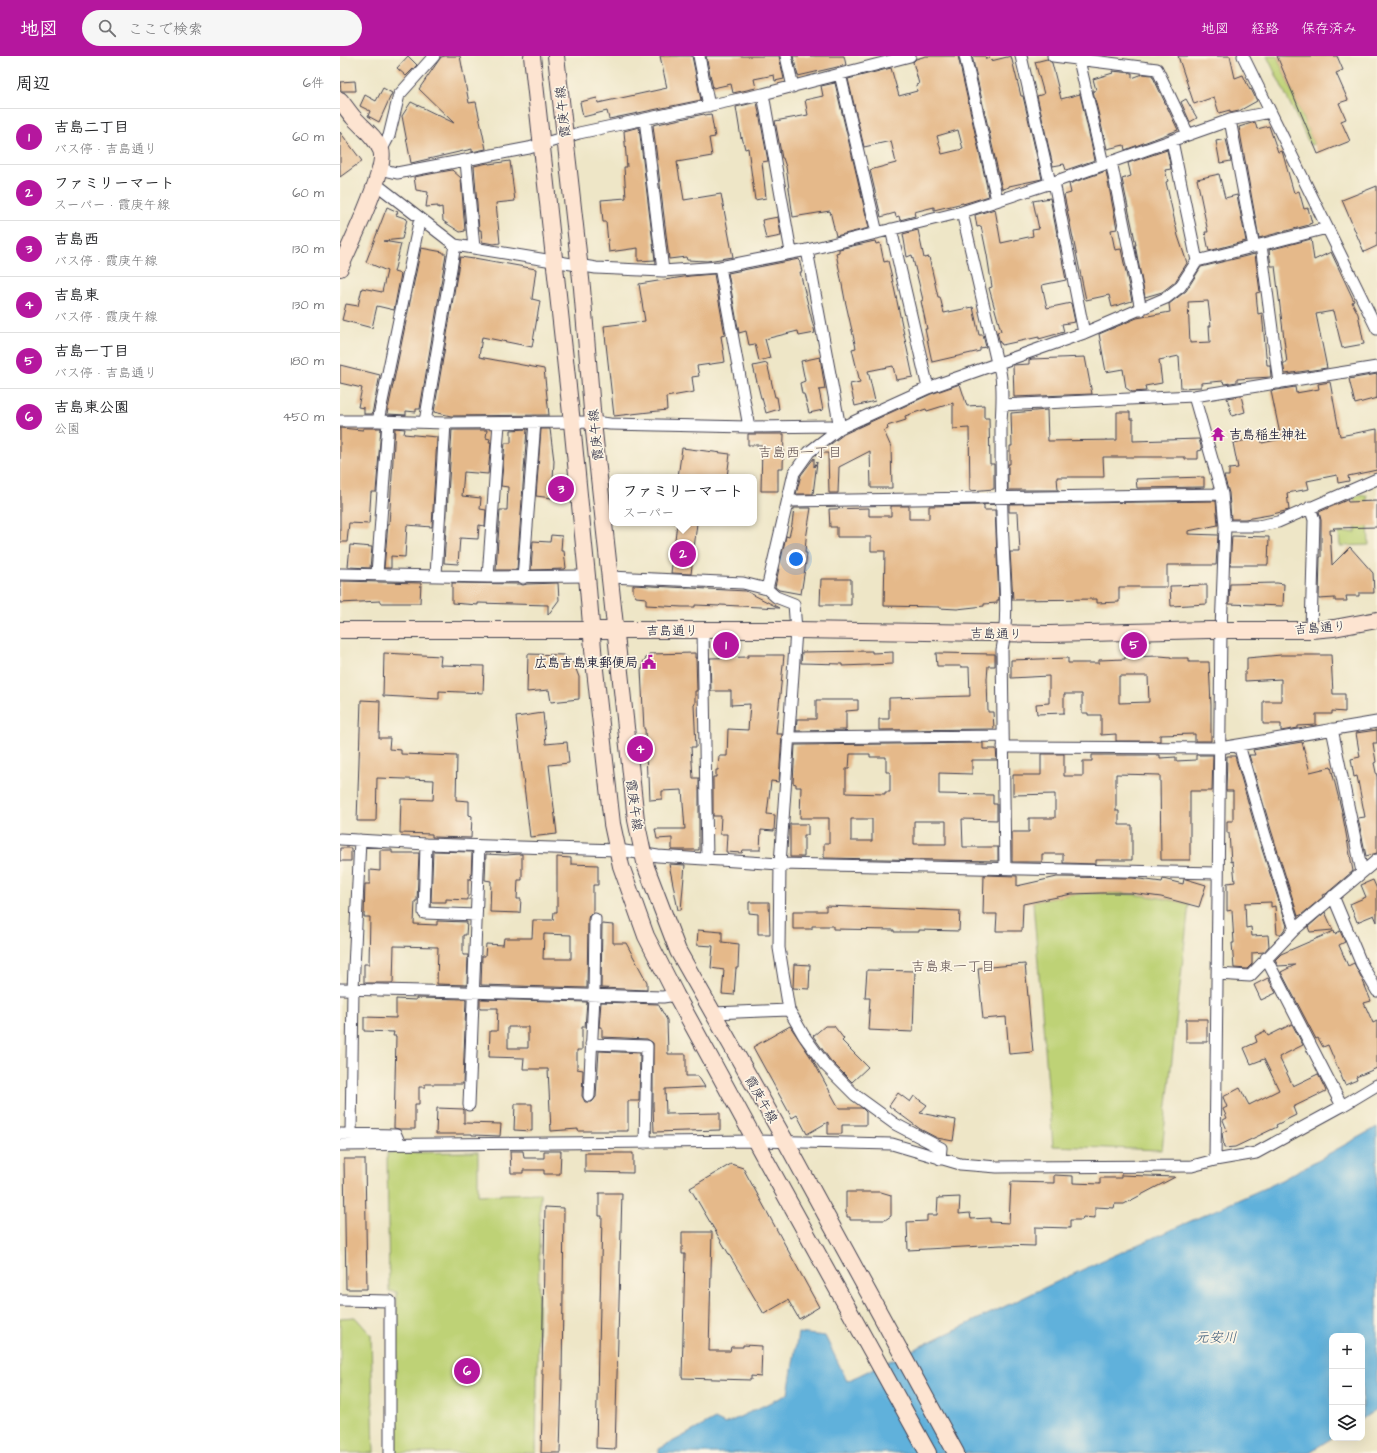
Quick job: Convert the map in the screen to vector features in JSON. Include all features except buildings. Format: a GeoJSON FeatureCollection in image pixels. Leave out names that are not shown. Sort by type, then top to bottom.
{"type":"FeatureCollection","features":[{"type":"Feature","properties":{"kind":"street"},"geometry":{"type":"LineString","coordinates":[[381,151],[389,136],[399,95],[434,56]]}},
{"type":"Feature","properties":{"kind":"street"},"geometry":{"type":"LineString","coordinates":[[532,56],[572,422],[591,630],[612,824],[621,866],[646,936],[676,994],[928,1453]]}},
{"type":"Feature","properties":{"kind":"street","name":"霞庚午線"},"geometry":{"type":"LineString","coordinates":[[556,56],[579,266],[593,422],[615,630],[636,820],[643,854],[678,951],[786,1142],[956,1453]]}},
{"type":"Feature","properties":{"kind":"street"},"geometry":{"type":"LineString","coordinates":[[699,56],[709,106]]}},
{"type":"Feature","properties":{"kind":"street"},"geometry":{"type":"LineString","coordinates":[[786,56],[793,87]]}},
{"type":"Feature","properties":{"kind":"street"},"geometry":{"type":"LineString","coordinates":[[378,177],[466,161],[542,144],[565,136],[763,94],[910,56]]}},
{"type":"Feature","properties":{"kind":"street"},"geometry":{"type":"LineString","coordinates":[[965,56],[997,200]]}},
{"type":"Feature","properties":{"kind":"street"},"geometry":{"type":"LineString","coordinates":[[1021,56],[1052,182],[1084,333]]}},
{"type":"Feature","properties":{"kind":"street"},"geometry":{"type":"LineString","coordinates":[[1053,56],[1079,60],[1115,60],[1157,69],[1188,134]]}},
{"type":"Feature","properties":{"kind":"street"},"geometry":{"type":"LineString","coordinates":[[1243,56],[1377,329]]}},
{"type":"Feature","properties":{"kind":"street"},"geometry":{"type":"LineString","coordinates":[[1079,60],[1107,162],[1141,310]]}},
{"type":"Feature","properties":{"kind":"street"},"geometry":{"type":"LineString","coordinates":[[840,74],[877,233]]}},
{"type":"Feature","properties":{"kind":"street"},"geometry":{"type":"LineString","coordinates":[[763,94],[791,252]]}},
{"type":"Feature","properties":{"kind":"street"},"geometry":{"type":"LineString","coordinates":[[340,100],[353,117],[373,137],[381,151],[382,159],[378,177],[340,268]]}},
{"type":"Feature","properties":{"kind":"street"},"geometry":{"type":"LineString","coordinates":[[378,177],[420,218],[455,245],[596,268],[663,271],[720,267],[807,250],[962,212],[1230,120],[1270,112]]}},
{"type":"Feature","properties":{"kind":"street"},"geometry":{"type":"LineString","coordinates":[[645,119],[663,271]]}},
{"type":"Feature","properties":{"kind":"street"},"geometry":{"type":"LineString","coordinates":[[1230,120],[1258,246],[1279,383]]}},
{"type":"Feature","properties":{"kind":"street"},"geometry":{"type":"LineString","coordinates":[[1172,141],[1197,261]]}},
{"type":"Feature","properties":{"kind":"street"},"geometry":{"type":"LineString","coordinates":[[466,161],[474,248]]}},
{"type":"Feature","properties":{"kind":"street"},"geometry":{"type":"LineString","coordinates":[[962,212],[997,363],[1000,368],[1002,405],[1001,497],[1005,634],[1002,650],[1005,868]]}},
{"type":"Feature","properties":{"kind":"street"},"geometry":{"type":"LineString","coordinates":[[377,574],[383,421],[420,218]]}},
{"type":"Feature","properties":{"kind":"street"},"geometry":{"type":"LineString","coordinates":[[768,589],[789,501],[794,473],[809,452],[840,428],[928,388],[1084,333],[1141,310],[1166,298],[1180,287],[1197,261],[1327,228]]}},
{"type":"Feature","properties":{"kind":"street"},"geometry":{"type":"LineString","coordinates":[[891,229],[928,388]]}},
{"type":"Feature","properties":{"kind":"street"},"geometry":{"type":"LineString","coordinates":[[425,422],[455,245]]}},
{"type":"Feature","properties":{"kind":"street"},"geometry":{"type":"LineString","coordinates":[[807,250],[840,428]]}},
{"type":"Feature","properties":{"kind":"street"},"geometry":{"type":"LineString","coordinates":[[720,267],[749,427]]}},
{"type":"Feature","properties":{"kind":"street"},"geometry":{"type":"LineString","coordinates":[[1002,405],[1194,396],[1377,367]]}},
{"type":"Feature","properties":{"kind":"street"},"geometry":{"type":"LineString","coordinates":[[1194,396],[1222,494],[1225,526],[1221,630],[1217,873],[1215,1160]]}},
{"type":"Feature","properties":{"kind":"street"},"geometry":{"type":"LineString","coordinates":[[340,421],[445,423],[593,422],[610,424],[749,427],[830,426],[840,428]]}},
{"type":"Feature","properties":{"kind":"street"},"geometry":{"type":"LineString","coordinates":[[523,578],[535,422]]}},
{"type":"Feature","properties":{"kind":"street"},"geometry":{"type":"LineString","coordinates":[[436,575],[445,423]]}},
{"type":"Feature","properties":{"kind":"street"},"geometry":{"type":"LineString","coordinates":[[488,577],[499,423]]}},
{"type":"Feature","properties":{"kind":"street"},"geometry":{"type":"LineString","coordinates":[[1225,526],[1258,526],[1278,522],[1377,479]]}},
{"type":"Feature","properties":{"kind":"street"},"geometry":{"type":"LineString","coordinates":[[789,501],[1222,494]]}},
{"type":"Feature","properties":{"kind":"street"},"geometry":{"type":"LineString","coordinates":[[1310,507],[1314,520],[1311,630]]}},
{"type":"Feature","properties":{"kind":"street"},"geometry":{"type":"LineString","coordinates":[[340,574],[523,578],[587,576]]}},
{"type":"Feature","properties":{"kind":"street"},"geometry":{"type":"LineString","coordinates":[[610,577],[743,583],[768,589],[776,597],[794,604],[796,630],[780,864],[779,948],[789,1010],[804,1036],[825,1065],[845,1086],[856,1096],[895,1124],[941,1148],[940,1159]]}},
{"type":"Feature","properties":{"kind":"street","name":"吉島通り"},"geometry":{"type":"LineString","coordinates":[[340,630],[796,630],[1049,634],[1221,630],[1311,630],[1334,628],[1377,620]]}},
{"type":"Feature","properties":{"kind":"street"},"geometry":{"type":"LineString","coordinates":[[703,631],[707,859]]}},
{"type":"Feature","properties":{"kind":"street"},"geometry":{"type":"LineString","coordinates":[[788,738],[1220,748],[1377,722]]}},
{"type":"Feature","properties":{"kind":"street"},"geometry":{"type":"LineString","coordinates":[[1332,729],[1362,872]]}},
{"type":"Feature","properties":{"kind":"street"},"geometry":{"type":"LineString","coordinates":[[1239,745],[1265,835],[1295,929]]}},
{"type":"Feature","properties":{"kind":"street"},"geometry":{"type":"LineString","coordinates":[[340,839],[426,844],[618,850],[643,854],[780,864],[1217,873]]}},
{"type":"Feature","properties":{"kind":"street"},"geometry":{"type":"LineString","coordinates":[[360,840],[345,1134],[396,1135],[400,1144]]}},
{"type":"Feature","properties":{"kind":"street"},"geometry":{"type":"LineString","coordinates":[[426,844],[424,913],[476,915]]}},
{"type":"Feature","properties":{"kind":"street"},"geometry":{"type":"LineString","coordinates":[[469,1105],[479,846]]}},
{"type":"Feature","properties":{"kind":"street"},"geometry":{"type":"LineString","coordinates":[[1217,974],[1250,976],[1295,929],[1377,860]]}},
{"type":"Feature","properties":{"kind":"street"},"geometry":{"type":"LineString","coordinates":[[1333,896],[1361,964],[1377,991]]}},
{"type":"Feature","properties":{"kind":"street"},"geometry":{"type":"LineString","coordinates":[[589,1096],[594,996],[595,919]]}},
{"type":"Feature","properties":{"kind":"street"},"geometry":{"type":"LineString","coordinates":[[1266,958],[1342,1106]]}},
{"type":"Feature","properties":{"kind":"street"},"geometry":{"type":"LineString","coordinates":[[340,989],[594,996],[663,997],[676,994]]}},
{"type":"Feature","properties":{"kind":"street"},"geometry":{"type":"LineString","coordinates":[[713,1013],[789,1010]]}},
{"type":"Feature","properties":{"kind":"street"},"geometry":{"type":"LineString","coordinates":[[592,1044],[647,1046],[645,1143]]}},
{"type":"Feature","properties":{"kind":"street"},"geometry":{"type":"LineString","coordinates":[[340,1145],[756,1141],[892,1144],[960,1164],[997,1167],[1192,1166],[1215,1160],[1256,1153],[1377,1085]]}},
{"type":"Feature","properties":{"kind":"street"},"geometry":{"type":"LineString","coordinates":[[340,1300],[390,1301],[390,1453]]}},
{"type":"Feature","properties":{"kind":"green space"},"geometry":{"type":"Polygon","coordinates":[[[1267,56],[1277,56],[1314,144],[1310,145],[1267,56]]]}},
{"type":"Feature","properties":{"kind":"green space"},"geometry":{"type":"Polygon","coordinates":[[[1367,495],[1369,545],[1340,546],[1339,533],[1356,532],[1354,496],[1367,495]]]}},
{"type":"Feature","properties":{"kind":"green space"},"geometry":{"type":"Polygon","coordinates":[[[1102,893],[1146,896],[1189,904],[1162,1150],[1053,1146],[1033,902],[1072,894],[1102,893]]]}},
{"type":"Feature","properties":{"kind":"green space"},"geometry":{"type":"Polygon","coordinates":[[[478,1152],[478,1195],[540,1193],[536,1453],[477,1453],[476,1451],[472,1453],[395,1453],[397,1292],[389,1291],[387,1153],[478,1152]]]}},
{"type":"Feature","properties":{"kind":"green space"},"geometry":{"type":"Polygon","coordinates":[[[355,1317],[371,1335],[374,1453],[340,1453],[340,1318],[355,1317]]]}},
{"type":"Feature","properties":{"kind":"water","name":"元安川"},"geometry":{"type":"Polygon","coordinates":[[[1377,1127],[1377,1409],[1365,1417],[1365,1333],[1329,1333],[1329,1440],[1308,1453],[659,1453],[659,1449],[715,1419],[725,1424],[788,1394],[798,1333],[825,1336],[847,1381],[1101,1261],[1276,1183],[1377,1127]]]}},
{"type":"Feature","properties":{"kind":"place","name":"吉島稲生神社"},"geometry":{"type":"Point","coordinates":[1218,434]}},
{"type":"Feature","properties":{"kind":"place","name":"吉島西"},"geometry":{"type":"Point","coordinates":[561,489]}},
{"type":"Feature","properties":{"kind":"place","name":"ファミリーマート"},"geometry":{"type":"Point","coordinates":[683,554]}},
{"type":"Feature","properties":{"kind":"place","name":"吉島二丁目"},"geometry":{"type":"Point","coordinates":[726,645]}},
{"type":"Feature","properties":{"kind":"place","name":"吉島一丁目"},"geometry":{"type":"Point","coordinates":[1134,645]}},
{"type":"Feature","properties":{"kind":"place","name":"広島吉島東郵便局"},"geometry":{"type":"Point","coordinates":[649,662]}},
{"type":"Feature","properties":{"kind":"place","name":"吉島東"},"geometry":{"type":"Point","coordinates":[640,749]}},
{"type":"Feature","properties":{"kind":"place","name":"吉島東公園"},"geometry":{"type":"Point","coordinates":[467,1371]}},
{"type":"Feature","properties":{"kind":"district","name":"吉島西一丁目"},"geometry":{"type":"Point","coordinates":[800,452]}},
{"type":"Feature","properties":{"kind":"district","name":"吉島東一丁目"},"geometry":{"type":"Point","coordinates":[953,966]}}]}
